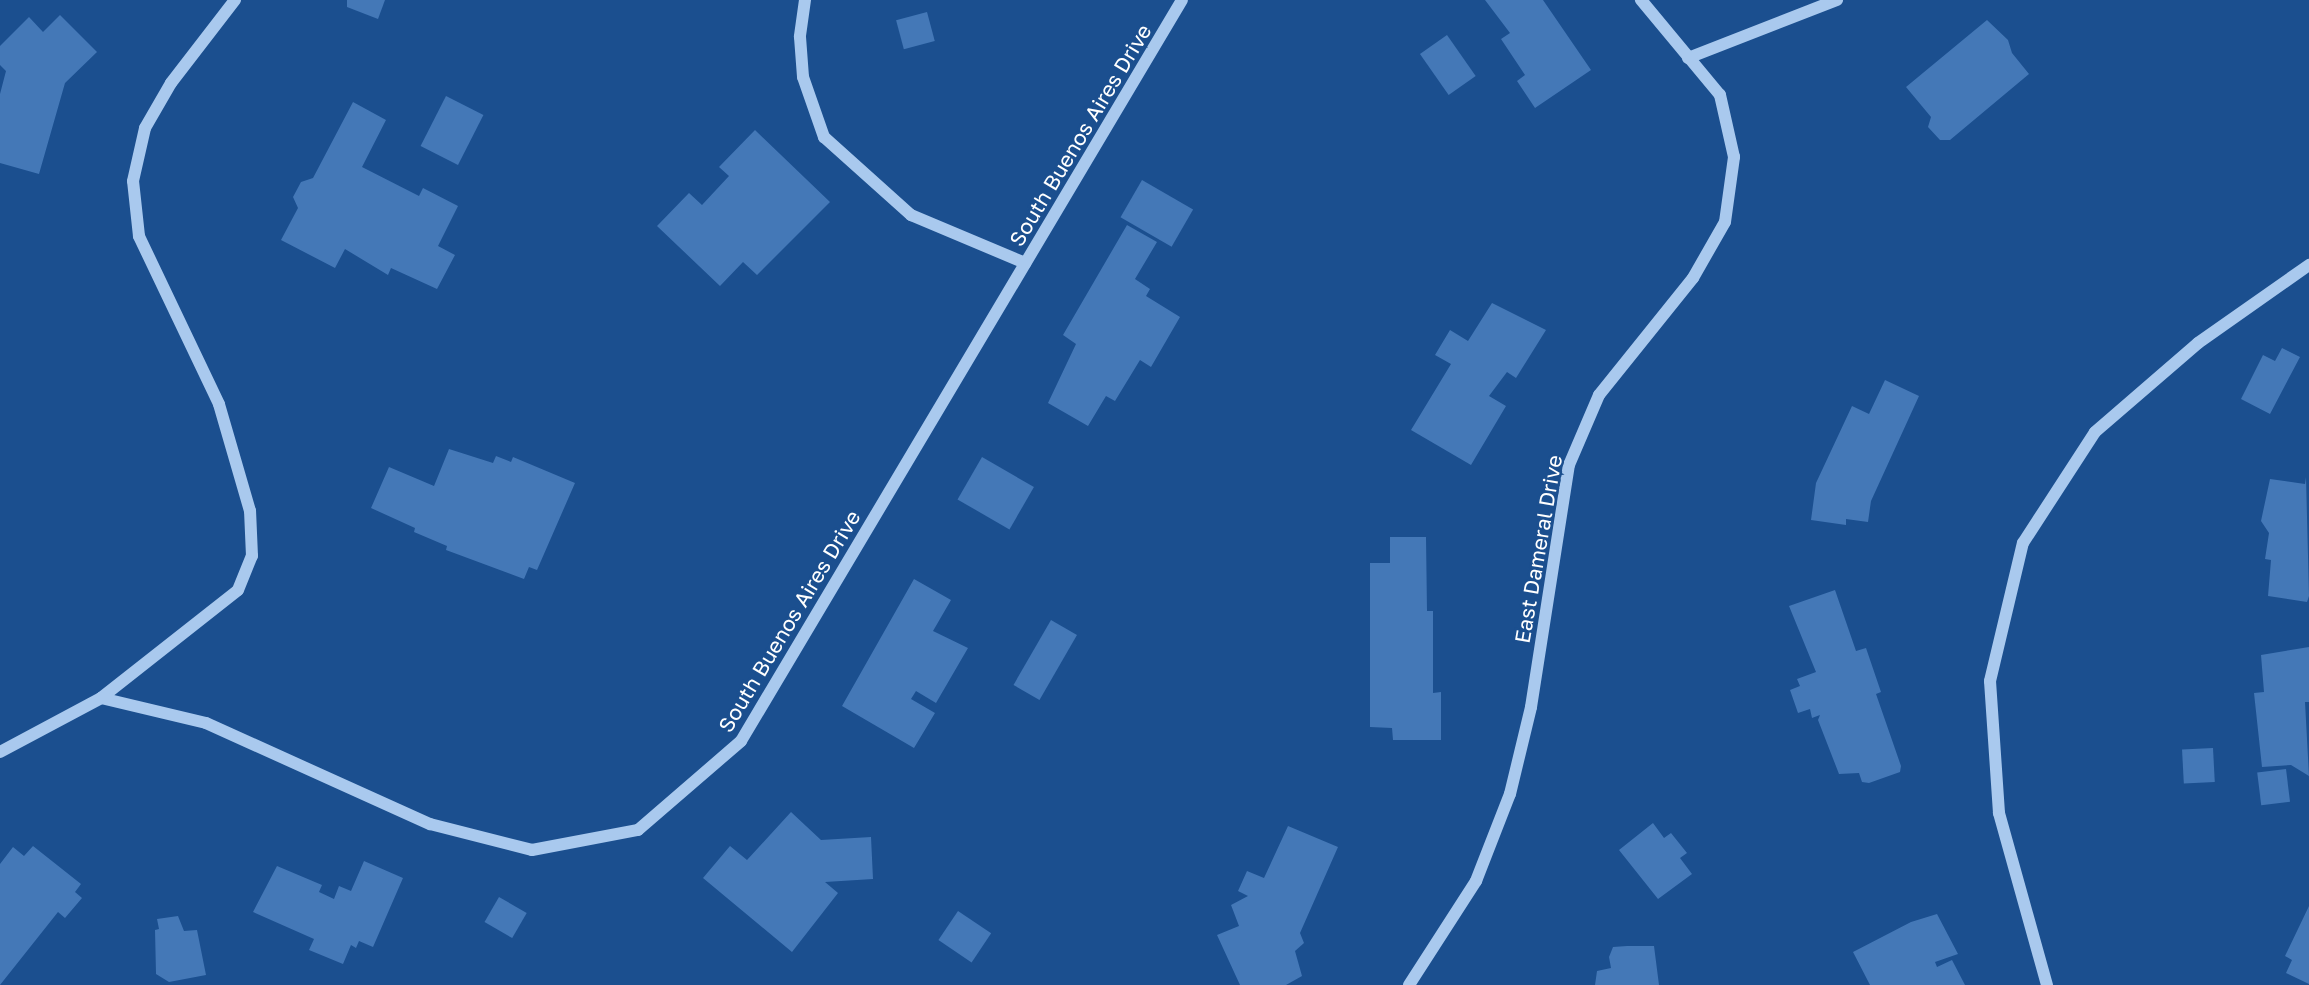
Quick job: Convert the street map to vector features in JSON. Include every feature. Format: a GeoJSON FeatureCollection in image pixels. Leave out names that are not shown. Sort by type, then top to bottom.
{"type":"FeatureCollection","features":[{"type":"Feature","properties":{"kind":"street"},"geometry":{"type":"LineString","coordinates":[[0,752],[101,698],[238,590],[251,556],[250,511],[219,404],[139,236],[133,181],[145,128],[171,83],[235,0]]}},
{"type":"Feature","properties":{"kind":"street"},"geometry":{"type":"LineString","coordinates":[[805,0],[800,37],[803,77],[824,136],[911,215],[1026,263]]}},
{"type":"Feature","properties":{"kind":"street","name":"South Buenos Aires Drive"},"geometry":{"type":"LineString","coordinates":[[101,698],[206,723],[430,824],[532,850],[638,830],[741,741],[1182,0]]}},
{"type":"Feature","properties":{"kind":"street","name":"East Dameral Drive"},"geometry":{"type":"LineString","coordinates":[[1409,985],[1476,881],[1510,794],[1531,707],[1569,465],[1599,395],[1693,278],[1725,222],[1734,157],[1720,95],[1641,0]]}},
{"type":"Feature","properties":{"kind":"street"},"geometry":{"type":"LineString","coordinates":[[1688,58],[1838,0]]}},
{"type":"Feature","properties":{"kind":"street"},"geometry":{"type":"LineString","coordinates":[[2047,985],[1999,813],[1990,681],[2023,543],[2095,432],[2198,343],[2309,265]]}},
{"type":"Feature","properties":{"kind":"building"},"geometry":{"type":"Polygon","coordinates":[[[347,0],[385,0],[378,19],[347,7],[347,0]]]}},
{"type":"Feature","properties":{"kind":"building"},"geometry":{"type":"Polygon","coordinates":[[[1485,0],[1543,0],[1591,70],[1535,108],[1517,81],[1525,75],[1501,39],[1510,33],[1485,0]]]}},
{"type":"Feature","properties":{"kind":"building"},"geometry":{"type":"Polygon","coordinates":[[[927,12],[935,41],[904,49],[896,20],[927,12]]]}},
{"type":"Feature","properties":{"kind":"building"},"geometry":{"type":"Polygon","coordinates":[[[60,15],[97,52],[65,83],[39,174],[0,163],[0,94],[6,71],[0,65],[0,46],[29,17],[43,32],[60,15]]]}},
{"type":"Feature","properties":{"kind":"building"},"geometry":{"type":"Polygon","coordinates":[[[1987,20],[2008,40],[2012,53],[2029,74],[1950,140],[1940,140],[1928,127],[1931,117],[1906,87],[1987,20]]]}},
{"type":"Feature","properties":{"kind":"building"},"geometry":{"type":"Polygon","coordinates":[[[1447,35],[1476,76],[1449,95],[1420,54],[1447,35]]]}},
{"type":"Feature","properties":{"kind":"building"},"geometry":{"type":"Polygon","coordinates":[[[446,96],[483,115],[458,165],[421,146],[446,96]]]}},
{"type":"Feature","properties":{"kind":"building"},"geometry":{"type":"Polygon","coordinates":[[[353,102],[386,120],[362,167],[419,196],[423,188],[458,206],[438,246],[455,255],[437,289],[391,268],[388,275],[345,249],[335,268],[281,240],[298,208],[293,197],[301,182],[313,178],[353,102]]]}},
{"type":"Feature","properties":{"kind":"building"},"geometry":{"type":"Polygon","coordinates":[[[755,130],[830,202],[757,275],[743,262],[720,286],[657,226],[689,193],[702,205],[729,176],[719,167],[755,130]]]}},
{"type":"Feature","properties":{"kind":"building"},"geometry":{"type":"Polygon","coordinates":[[[1142,180],[1193,210],[1172,247],[1120,217],[1142,180]]]}},
{"type":"Feature","properties":{"kind":"building"},"geometry":{"type":"Polygon","coordinates":[[[1127,225],[1157,242],[1135,279],[1150,289],[1146,296],[1180,317],[1151,367],[1140,360],[1115,401],[1106,396],[1088,426],[1048,403],[1076,344],[1063,335],[1127,225]]]}},
{"type":"Feature","properties":{"kind":"building"},"geometry":{"type":"Polygon","coordinates":[[[1492,303],[1546,330],[1516,378],[1507,372],[1489,396],[1506,406],[1471,465],[1411,430],[1451,364],[1435,355],[1450,330],[1468,341],[1492,303]]]}},
{"type":"Feature","properties":{"kind":"building"},"geometry":{"type":"Polygon","coordinates":[[[2282,348],[2300,357],[2270,414],[2241,399],[2263,355],[2275,361],[2282,348]]]}},
{"type":"Feature","properties":{"kind":"building"},"geometry":{"type":"Polygon","coordinates":[[[1885,380],[1919,396],[1871,501],[1868,522],[1846,519],[1846,525],[1811,520],[1816,483],[1852,406],[1869,414],[1885,380]]]}},
{"type":"Feature","properties":{"kind":"building"},"geometry":{"type":"Polygon","coordinates":[[[449,449],[493,463],[496,456],[511,462],[513,457],[575,483],[537,570],[529,567],[524,579],[446,550],[447,546],[414,532],[415,528],[371,508],[389,467],[434,486],[449,449]]]}},
{"type":"Feature","properties":{"kind":"building"},"geometry":{"type":"Polygon","coordinates":[[[982,457],[1034,487],[1009,529],[958,499],[982,457]]]}},
{"type":"Feature","properties":{"kind":"building"},"geometry":{"type":"Polygon","coordinates":[[[2306,477],[2307,602],[2268,596],[2271,560],[2265,559],[2269,533],[2261,521],[2270,479],[2305,484],[2306,477]]]}},
{"type":"Feature","properties":{"kind":"building"},"geometry":{"type":"Polygon","coordinates":[[[1390,537],[1426,537],[1427,611],[1433,611],[1433,693],[1441,692],[1441,740],[1393,740],[1392,728],[1370,727],[1370,563],[1390,563],[1390,537]]]}},
{"type":"Feature","properties":{"kind":"building"},"geometry":{"type":"Polygon","coordinates":[[[914,579],[951,600],[933,631],[968,648],[936,703],[916,691],[911,699],[935,713],[914,748],[842,706],[914,579]]]}},
{"type":"Feature","properties":{"kind":"building"},"geometry":{"type":"Polygon","coordinates":[[[1835,590],[1856,651],[1866,648],[1881,692],[1876,694],[1901,766],[1900,772],[1869,783],[1862,782],[1859,773],[1839,774],[1818,720],[1820,715],[1812,718],[1810,709],[1798,713],[1790,690],[1800,686],[1797,679],[1816,672],[1789,606],[1835,590]]]}},
{"type":"Feature","properties":{"kind":"building"},"geometry":{"type":"Polygon","coordinates":[[[1051,620],[1077,635],[1039,700],[1014,685],[1051,620]]]}},
{"type":"Feature","properties":{"kind":"building"},"geometry":{"type":"Polygon","coordinates":[[[2309,647],[2309,702],[2305,702],[2309,776],[2291,765],[2262,767],[2254,693],[2264,692],[2261,655],[2309,647]]]}},
{"type":"Feature","properties":{"kind":"building"},"geometry":{"type":"Polygon","coordinates":[[[2213,748],[2215,782],[2184,784],[2182,750],[2213,748]]]}},
{"type":"Feature","properties":{"kind":"building"},"geometry":{"type":"Polygon","coordinates":[[[2286,769],[2290,802],[2261,805],[2257,773],[2286,769]]]}},
{"type":"Feature","properties":{"kind":"building"},"geometry":{"type":"Polygon","coordinates":[[[791,812],[821,840],[871,837],[873,879],[825,882],[838,893],[792,952],[703,878],[730,846],[747,860],[791,812]]]}},
{"type":"Feature","properties":{"kind":"building"},"geometry":{"type":"Polygon","coordinates":[[[1653,823],[1664,838],[1671,833],[1687,853],[1680,858],[1692,874],[1658,899],[1619,850],[1653,823]]]}},
{"type":"Feature","properties":{"kind":"building"},"geometry":{"type":"Polygon","coordinates":[[[1288,826],[1338,847],[1300,933],[1304,943],[1295,951],[1302,976],[1286,985],[1240,985],[1217,935],[1239,926],[1231,905],[1248,896],[1238,891],[1247,871],[1264,878],[1288,826]]]}},
{"type":"Feature","properties":{"kind":"building"},"geometry":{"type":"Polygon","coordinates":[[[33,846],[81,884],[75,892],[82,898],[65,918],[58,912],[0,985],[0,864],[13,847],[24,856],[33,846]]]}},
{"type":"Feature","properties":{"kind":"building"},"geometry":{"type":"Polygon","coordinates":[[[364,861],[403,878],[373,947],[359,941],[356,948],[351,945],[343,964],[309,950],[314,939],[253,912],[277,866],[322,885],[319,892],[334,899],[339,886],[351,891],[364,861]]]}},
{"type":"Feature","properties":{"kind":"building"},"geometry":{"type":"Polygon","coordinates":[[[499,897],[527,913],[512,938],[484,922],[499,897]]]}},
{"type":"Feature","properties":{"kind":"building"},"geometry":{"type":"Polygon","coordinates":[[[2309,906],[2309,984],[2286,973],[2292,960],[2285,956],[2309,906]]]}},
{"type":"Feature","properties":{"kind":"building"},"geometry":{"type":"Polygon","coordinates":[[[958,911],[991,933],[972,962],[938,940],[958,911]]]}},
{"type":"Feature","properties":{"kind":"building"},"geometry":{"type":"Polygon","coordinates":[[[1937,914],[1958,954],[1935,962],[1937,967],[1952,960],[1965,985],[1870,985],[1853,952],[1911,922],[1937,914]]]}},
{"type":"Feature","properties":{"kind":"building"},"geometry":{"type":"Polygon","coordinates":[[[178,916],[184,931],[197,930],[206,975],[169,982],[156,974],[155,930],[159,929],[157,919],[178,916]]]}},
{"type":"Feature","properties":{"kind":"building"},"geometry":{"type":"Polygon","coordinates":[[[1654,946],[1659,985],[1595,985],[1597,971],[1611,968],[1609,957],[1613,947],[1654,946]]]}}]}
